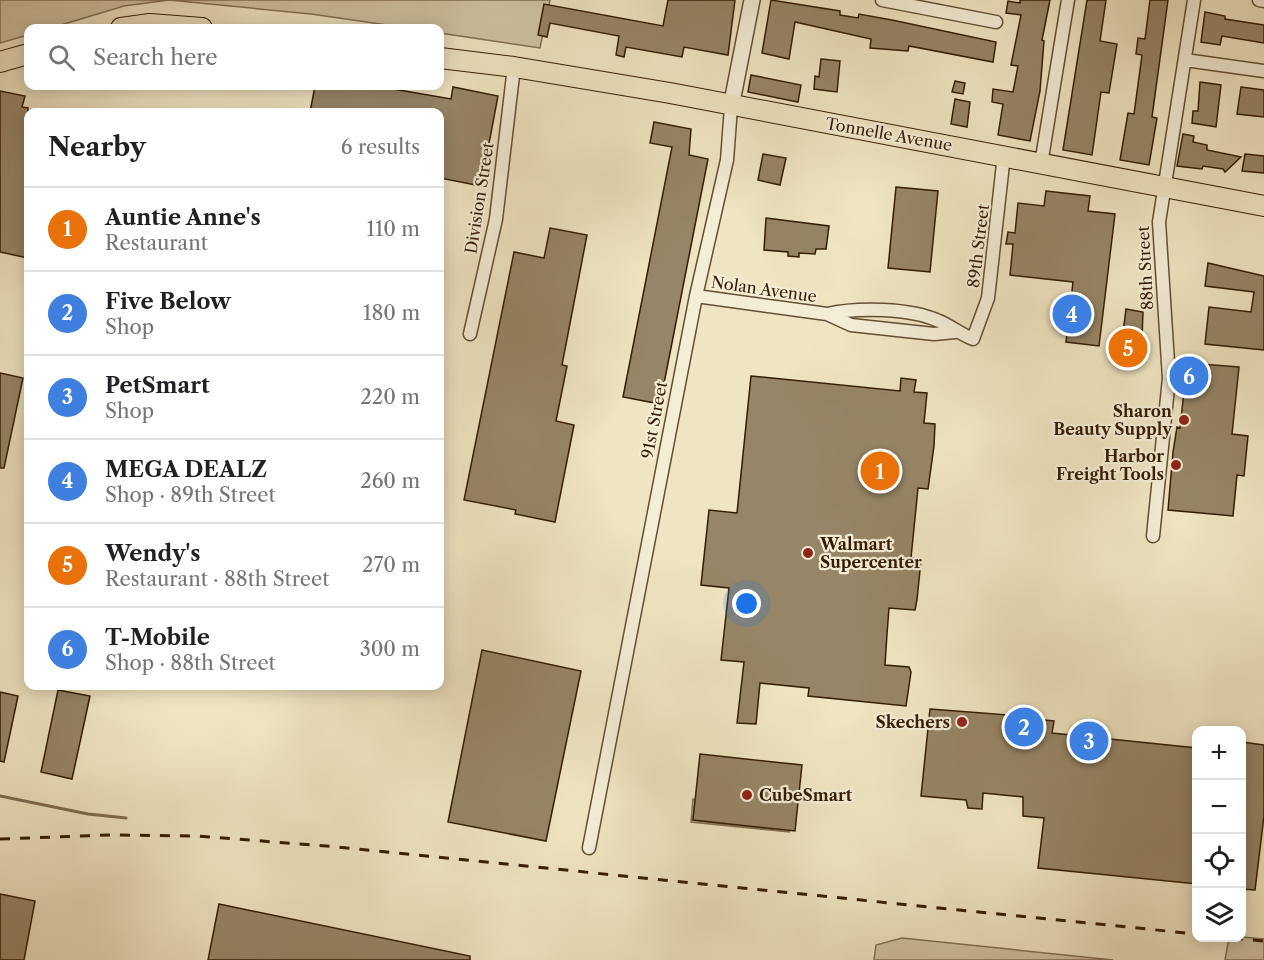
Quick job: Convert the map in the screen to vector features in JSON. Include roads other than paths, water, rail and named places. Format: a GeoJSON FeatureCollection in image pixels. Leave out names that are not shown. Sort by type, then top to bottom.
{"type":"FeatureCollection","features":[{"type":"Feature","properties":{"kind":"main road"},"geometry":{"type":"LineString","coordinates":[[0,62],[24,55]]}},
{"type":"Feature","properties":{"kind":"main road","name":"Tonnelle Avenue"},"geometry":{"type":"LineString","coordinates":[[444,58],[514,67],[670,93],[731,107],[1004,155],[1162,188],[1264,206]]}},
{"type":"Feature","properties":{"kind":"street","name":"91st Street"},"geometry":{"type":"LineString","coordinates":[[589,848],[696,296],[728,160],[731,107],[752,0]]}},
{"type":"Feature","properties":{"kind":"street"},"geometry":{"type":"LineString","coordinates":[[882,0],[996,22]]}},
{"type":"Feature","properties":{"kind":"street"},"geometry":{"type":"LineString","coordinates":[[1041,164],[1068,0]]}},
{"type":"Feature","properties":{"kind":"street","name":"88th Street"},"geometry":{"type":"LineString","coordinates":[[1154,536],[1169,378],[1160,242],[1162,188],[1194,0]]}},
{"type":"Feature","properties":{"kind":"street"},"geometry":{"type":"LineString","coordinates":[[1259,0],[1264,1]]}},
{"type":"Feature","properties":{"kind":"street"},"geometry":{"type":"LineString","coordinates":[[1185,60],[1264,71]]}},
{"type":"Feature","properties":{"kind":"street","name":"Division Street"},"geometry":{"type":"LineString","coordinates":[[470,334],[496,219],[514,67]]}},
{"type":"Feature","properties":{"kind":"street","name":"89th Street"},"geometry":{"type":"LineString","coordinates":[[973,339],[988,298],[1004,155]]}},
{"type":"Feature","properties":{"kind":"street","name":"Nolan Avenue"},"geometry":{"type":"LineString","coordinates":[[696,296],[827,314],[851,308],[917,315],[937,320],[973,339]]}},
{"type":"Feature","properties":{"kind":"waterway"},"geometry":{"type":"LineString","coordinates":[[0,796],[88,814],[126,818]]}},
{"type":"Feature","properties":{"kind":"railway"},"geometry":{"type":"LineString","coordinates":[[0,839],[109,835],[198,836],[338,847],[1192,934]]}},
{"type":"Feature","properties":{"kind":"railway"},"geometry":{"type":"LineString","coordinates":[[1246,939],[1264,941]]}},
{"type":"Feature","properties":{"kind":"place","name":"MEGA DEALZ"},"geometry":{"type":"Point","coordinates":[1072,314]}},
{"type":"Feature","properties":{"kind":"place","name":"Wendy's"},"geometry":{"type":"Point","coordinates":[1128,348]}},
{"type":"Feature","properties":{"kind":"place","name":"T-Mobile"},"geometry":{"type":"Point","coordinates":[1189,376]}},
{"type":"Feature","properties":{"kind":"place","name":"Sharon Beauty Supply"},"geometry":{"type":"Point","coordinates":[1184,420]}},
{"type":"Feature","properties":{"kind":"place","name":"Harbor Freight Tools"},"geometry":{"type":"Point","coordinates":[1176,465]}},
{"type":"Feature","properties":{"kind":"place","name":"Auntie Anne's"},"geometry":{"type":"Point","coordinates":[880,471]}},
{"type":"Feature","properties":{"kind":"place","name":"Walmart Supercenter"},"geometry":{"type":"Point","coordinates":[808,553]}},
{"type":"Feature","properties":{"kind":"place","name":"Skechers"},"geometry":{"type":"Point","coordinates":[962,722]}},
{"type":"Feature","properties":{"kind":"place","name":"Five Below"},"geometry":{"type":"Point","coordinates":[1024,727]}},
{"type":"Feature","properties":{"kind":"place","name":"PetSmart"},"geometry":{"type":"Point","coordinates":[1089,741]}},
{"type":"Feature","properties":{"kind":"place","name":"CubeSmart"},"geometry":{"type":"Point","coordinates":[747,795]}}]}
